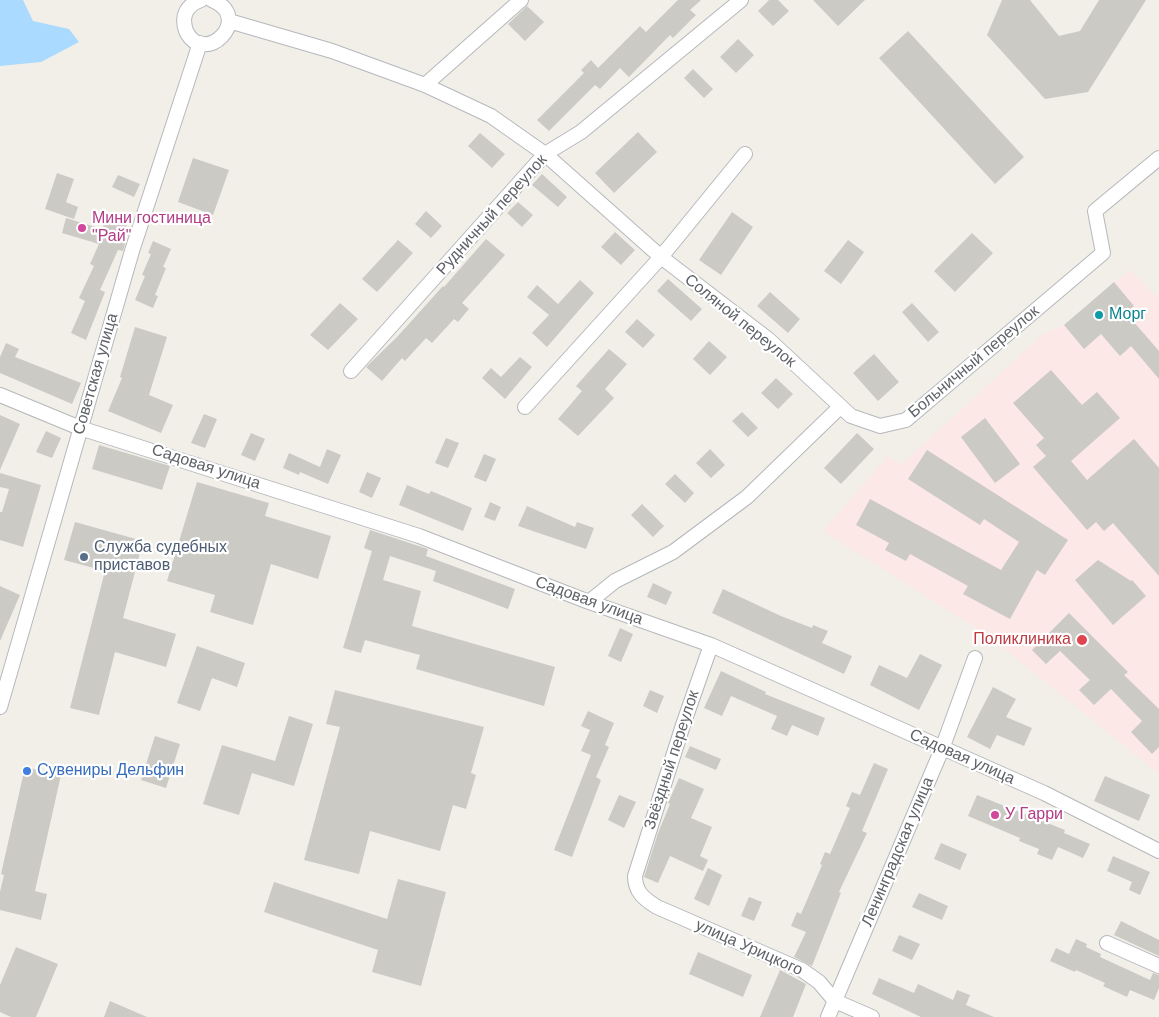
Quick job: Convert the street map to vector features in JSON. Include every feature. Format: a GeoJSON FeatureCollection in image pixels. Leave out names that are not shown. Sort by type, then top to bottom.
{"type":"FeatureCollection","features":[{"type":"Feature","properties":{"kind":"street"},"geometry":{"type":"LineString","coordinates":[[201,0],[190,6],[184,19],[188,34],[200,43],[214,43],[220,40],[228,28],[229,21],[224,8],[212,0]]}},
{"type":"Feature","properties":{"kind":"street"},"geometry":{"type":"LineString","coordinates":[[425,85],[521,0]]}},
{"type":"Feature","properties":{"kind":"street","name":"Рудничный переулок"},"geometry":{"type":"LineString","coordinates":[[351,371],[545,154],[581,132],[741,0]]}},
{"type":"Feature","properties":{"kind":"street","name":"Соляной переулок"},"geometry":{"type":"LineString","coordinates":[[229,21],[332,51],[425,85],[491,116],[545,154],[661,257],[768,339],[840,407]]}},
{"type":"Feature","properties":{"kind":"street","name":"Советская улица"},"geometry":{"type":"LineString","coordinates":[[0,707],[4,675],[132,251],[200,43]]}},
{"type":"Feature","properties":{"kind":"street"},"geometry":{"type":"LineString","coordinates":[[525,407],[661,257],[745,154]]}},
{"type":"Feature","properties":{"kind":"street","name":"Больничный переулок"},"geometry":{"type":"LineString","coordinates":[[840,407],[851,416],[880,426],[906,420],[1102,253],[1095,211],[1159,158]]}},
{"type":"Feature","properties":{"kind":"street","name":"Садовая улица"},"geometry":{"type":"LineString","coordinates":[[0,395],[80,428],[418,536],[589,602],[711,645],[1044,793],[1159,851]]}},
{"type":"Feature","properties":{"kind":"street"},"geometry":{"type":"LineString","coordinates":[[589,602],[615,581],[674,552],[747,497],[840,407]]}},
{"type":"Feature","properties":{"kind":"street","name":"Звёздный переулок"},"geometry":{"type":"LineString","coordinates":[[635,876],[682,725],[711,645]]}},
{"type":"Feature","properties":{"kind":"street","name":"Ленинградская улица"},"geometry":{"type":"LineString","coordinates":[[828,1017],[942,748],[975,658]]}},
{"type":"Feature","properties":{"kind":"street","name":"улица Урицкого"},"geometry":{"type":"LineString","coordinates":[[635,876],[635,887],[644,900],[657,908],[802,970],[819,982],[835,1000],[872,1017]]}},
{"type":"Feature","properties":{"kind":"street"},"geometry":{"type":"LineString","coordinates":[[1107,943],[1159,966]]}},
{"type":"Feature","properties":{"kind":"shaded area"},"geometry":{"type":"Polygon","coordinates":[[[1130,270],[1159,299],[1159,774],[990,637],[823,531],[888,456],[901,465],[1043,334],[1064,325],[1130,270]]]}},
{"type":"Feature","properties":{"kind":"water"},"geometry":{"type":"Polygon","coordinates":[[[0,0],[23,0],[33,21],[69,29],[79,42],[41,62],[0,66],[0,0]]]}},
{"type":"Feature","properties":{"kind":"building"},"geometry":{"type":"Polygon","coordinates":[[[678,0],[701,0],[690,10],[696,15],[673,38],[670,35],[629,77],[620,68],[600,89],[595,85],[549,131],[537,120],[584,73],[581,70],[591,60],[598,68],[640,26],[646,32],[678,0]]]}},
{"type":"Feature","properties":{"kind":"building"},"geometry":{"type":"Polygon","coordinates":[[[769,0],[778,0],[789,11],[773,26],[758,11],[769,0]]]}},
{"type":"Feature","properties":{"kind":"building"},"geometry":{"type":"Polygon","coordinates":[[[813,0],[865,0],[838,26],[813,0]]]}},
{"type":"Feature","properties":{"kind":"building"},"geometry":{"type":"Polygon","coordinates":[[[1002,0],[1030,0],[1059,36],[1080,31],[1099,0],[1146,0],[1088,92],[1045,99],[987,35],[1002,0]]]}},
{"type":"Feature","properties":{"kind":"building"},"geometry":{"type":"Polygon","coordinates":[[[527,6],[544,22],[525,41],[508,24],[527,6]]]}},
{"type":"Feature","properties":{"kind":"building"},"geometry":{"type":"Polygon","coordinates":[[[908,31],[1024,157],[995,184],[879,58],[908,31]]]}},
{"type":"Feature","properties":{"kind":"building"},"geometry":{"type":"Polygon","coordinates":[[[738,39],[754,55],[736,73],[720,57],[738,39]]]}},
{"type":"Feature","properties":{"kind":"building"},"geometry":{"type":"Polygon","coordinates":[[[693,69],[713,89],[704,98],[684,78],[693,69]]]}},
{"type":"Feature","properties":{"kind":"building"},"geometry":{"type":"Polygon","coordinates":[[[638,132],[657,152],[614,193],[595,173],[638,132]]]}},
{"type":"Feature","properties":{"kind":"building"},"geometry":{"type":"Polygon","coordinates":[[[480,133],[505,154],[492,168],[468,146],[480,133]]]}},
{"type":"Feature","properties":{"kind":"building"},"geometry":{"type":"Polygon","coordinates":[[[193,158],[229,170],[213,215],[178,202],[193,158]]]}},
{"type":"Feature","properties":{"kind":"building"},"geometry":{"type":"Polygon","coordinates":[[[57,173],[74,179],[66,202],[78,207],[74,219],[45,209],[57,173]]]}},
{"type":"Feature","properties":{"kind":"building"},"geometry":{"type":"Polygon","coordinates":[[[542,174],[567,197],[558,207],[532,185],[542,174]]]}},
{"type":"Feature","properties":{"kind":"building"},"geometry":{"type":"Polygon","coordinates":[[[118,175],[140,184],[134,197],[112,187],[118,175]]]}},
{"type":"Feature","properties":{"kind":"building"},"geometry":{"type":"Polygon","coordinates":[[[518,202],[533,215],[522,227],[507,213],[518,202]]]}},
{"type":"Feature","properties":{"kind":"building"},"geometry":{"type":"Polygon","coordinates":[[[426,211],[442,226],[431,238],[415,224],[426,211]]]}},
{"type":"Feature","properties":{"kind":"building"},"geometry":{"type":"Polygon","coordinates":[[[732,212],[753,227],[721,275],[699,260],[732,212]]]}},
{"type":"Feature","properties":{"kind":"building"},"geometry":{"type":"Polygon","coordinates":[[[106,214],[128,220],[124,236],[127,237],[123,251],[118,250],[100,290],[105,292],[86,340],[71,333],[85,301],[79,298],[94,266],[90,264],[99,244],[62,233],[66,218],[102,229],[106,214]]]}},
{"type":"Feature","properties":{"kind":"building"},"geometry":{"type":"Polygon","coordinates":[[[615,232],[635,250],[621,265],[601,247],[615,232]]]}},
{"type":"Feature","properties":{"kind":"building"},"geometry":{"type":"Polygon","coordinates":[[[972,233],[993,253],[955,292],[934,271],[972,233]]]}},
{"type":"Feature","properties":{"kind":"building"},"geometry":{"type":"Polygon","coordinates":[[[486,239],[505,255],[462,303],[469,309],[458,322],[454,319],[432,343],[426,338],[405,361],[402,358],[382,381],[366,367],[444,287],[486,239]]]}},
{"type":"Feature","properties":{"kind":"building"},"geometry":{"type":"Polygon","coordinates":[[[398,240],[413,253],[377,292],[362,279],[398,240]]]}},
{"type":"Feature","properties":{"kind":"building"},"geometry":{"type":"Polygon","coordinates":[[[848,240],[864,252],[841,284],[824,271],[848,240]]]}},
{"type":"Feature","properties":{"kind":"building"},"geometry":{"type":"Polygon","coordinates":[[[153,241],[171,249],[163,267],[166,268],[155,295],[158,296],[153,308],[135,300],[145,276],[142,275],[151,254],[148,253],[153,241]]]}},
{"type":"Feature","properties":{"kind":"building"},"geometry":{"type":"Polygon","coordinates":[[[668,279],[702,309],[691,321],[657,291],[668,279]]]}},
{"type":"Feature","properties":{"kind":"building"},"geometry":{"type":"Polygon","coordinates":[[[580,280],[594,293],[547,347],[532,333],[549,315],[527,297],[537,285],[558,304],[580,280]]]}},
{"type":"Feature","properties":{"kind":"building"},"geometry":{"type":"Polygon","coordinates":[[[1114,282],[1134,306],[1126,313],[1159,351],[1159,379],[1131,346],[1120,356],[1101,334],[1084,349],[1064,325],[1114,282]]]}},
{"type":"Feature","properties":{"kind":"building"},"geometry":{"type":"Polygon","coordinates":[[[770,292],[800,319],[788,333],[757,306],[770,292]]]}},
{"type":"Feature","properties":{"kind":"building"},"geometry":{"type":"Polygon","coordinates":[[[340,303],[358,319],[328,350],[310,335],[340,303]]]}},
{"type":"Feature","properties":{"kind":"building"},"geometry":{"type":"Polygon","coordinates":[[[912,303],[939,332],[928,342],[902,312],[912,303]]]}},
{"type":"Feature","properties":{"kind":"building"},"geometry":{"type":"Polygon","coordinates":[[[637,319],[655,335],[643,348],[625,332],[637,319]]]}},
{"type":"Feature","properties":{"kind":"building"},"geometry":{"type":"Polygon","coordinates":[[[135,327],[167,337],[149,395],[173,405],[161,433],[108,411],[122,378],[120,377],[135,327]]]}},
{"type":"Feature","properties":{"kind":"building"},"geometry":{"type":"Polygon","coordinates":[[[709,341],[727,357],[710,375],[693,359],[709,341]]]}},
{"type":"Feature","properties":{"kind":"building"},"geometry":{"type":"Polygon","coordinates":[[[6,343],[19,349],[15,357],[81,383],[72,404],[0,373],[0,357],[6,343]]]}},
{"type":"Feature","properties":{"kind":"building"},"geometry":{"type":"Polygon","coordinates":[[[609,349],[627,364],[605,389],[614,398],[578,436],[558,419],[582,391],[576,386],[609,349]]]}},
{"type":"Feature","properties":{"kind":"building"},"geometry":{"type":"Polygon","coordinates":[[[874,354],[899,382],[878,401],[853,373],[874,354]]]}},
{"type":"Feature","properties":{"kind":"building"},"geometry":{"type":"Polygon","coordinates":[[[520,357],[532,367],[505,399],[482,378],[491,368],[501,377],[520,357]]]}},
{"type":"Feature","properties":{"kind":"building"},"geometry":{"type":"Polygon","coordinates":[[[1051,370],[1082,405],[1097,392],[1120,418],[1071,461],[1087,480],[1134,439],[1159,468],[1159,576],[1113,523],[1104,531],[1096,522],[1087,530],[1033,467],[1046,456],[1036,445],[1044,438],[1013,403],[1051,370]]]}},
{"type":"Feature","properties":{"kind":"building"},"geometry":{"type":"Polygon","coordinates":[[[776,378],[793,394],[778,409],[761,393],[776,378]]]}},
{"type":"Feature","properties":{"kind":"building"},"geometry":{"type":"Polygon","coordinates":[[[742,412],[758,428],[748,437],[732,421],[742,412]]]}},
{"type":"Feature","properties":{"kind":"building"},"geometry":{"type":"Polygon","coordinates":[[[204,414],[217,419],[205,448],[191,443],[204,414]]]}},
{"type":"Feature","properties":{"kind":"building"},"geometry":{"type":"Polygon","coordinates":[[[0,415],[20,424],[0,470],[0,415]]]}},
{"type":"Feature","properties":{"kind":"building"},"geometry":{"type":"Polygon","coordinates":[[[985,418],[1020,464],[995,483],[961,437],[985,418]]]}},
{"type":"Feature","properties":{"kind":"building"},"geometry":{"type":"Polygon","coordinates":[[[46,431],[61,438],[52,458],[36,452],[46,431]]]}},
{"type":"Feature","properties":{"kind":"building"},"geometry":{"type":"Polygon","coordinates":[[[251,433],[265,439],[255,461],[241,455],[251,433]]]}},
{"type":"Feature","properties":{"kind":"building"},"geometry":{"type":"Polygon","coordinates":[[[857,433],[874,449],[841,484],[824,468],[857,433]]]}},
{"type":"Feature","properties":{"kind":"building"},"geometry":{"type":"Polygon","coordinates":[[[446,438],[459,443],[448,468],[435,463],[446,438]]]}},
{"type":"Feature","properties":{"kind":"building"},"geometry":{"type":"Polygon","coordinates":[[[99,445],[170,466],[162,490],[92,469],[99,445]]]}},
{"type":"Feature","properties":{"kind":"building"},"geometry":{"type":"Polygon","coordinates":[[[327,449],[341,455],[328,484],[300,472],[299,475],[283,468],[289,453],[320,467],[327,449]]]}},
{"type":"Feature","properties":{"kind":"building"},"geometry":{"type":"Polygon","coordinates":[[[710,449],[725,465],[711,478],[696,463],[710,449]]]}},
{"type":"Feature","properties":{"kind":"building"},"geometry":{"type":"Polygon","coordinates":[[[927,450],[1068,540],[1045,575],[1037,570],[1010,619],[963,594],[968,586],[910,554],[906,561],[885,550],[889,543],[856,525],[870,499],[1001,570],[1019,542],[984,519],[980,525],[908,479],[927,450]]]}},
{"type":"Feature","properties":{"kind":"building"},"geometry":{"type":"Polygon","coordinates":[[[484,454],[496,459],[486,482],[474,477],[484,454]]]}},
{"type":"Feature","properties":{"kind":"building"},"geometry":{"type":"Polygon","coordinates":[[[367,472],[381,478],[372,498],[359,492],[367,472]]]}},
{"type":"Feature","properties":{"kind":"building"},"geometry":{"type":"Polygon","coordinates":[[[0,473],[41,485],[23,547],[0,540],[0,512],[2,512],[9,489],[0,487],[0,473]]]}},
{"type":"Feature","properties":{"kind":"building"},"geometry":{"type":"Polygon","coordinates":[[[675,474],[694,493],[685,503],[665,484],[675,474]]]}},
{"type":"Feature","properties":{"kind":"building"},"geometry":{"type":"Polygon","coordinates":[[[197,482],[269,503],[265,516],[331,536],[318,579],[271,564],[253,625],[210,612],[215,595],[167,581],[197,482]]]}},
{"type":"Feature","properties":{"kind":"building"},"geometry":{"type":"Polygon","coordinates":[[[407,485],[429,494],[431,491],[472,508],[463,531],[399,505],[407,485]]]}},
{"type":"Feature","properties":{"kind":"building"},"geometry":{"type":"Polygon","coordinates":[[[490,502],[501,507],[495,521],[484,517],[490,502]]]}},
{"type":"Feature","properties":{"kind":"building"},"geometry":{"type":"Polygon","coordinates":[[[642,504],[664,526],[653,537],[631,515],[642,504]]]}},
{"type":"Feature","properties":{"kind":"building"},"geometry":{"type":"Polygon","coordinates":[[[527,506],[575,527],[577,522],[594,528],[586,549],[518,526],[527,506]]]}},
{"type":"Feature","properties":{"kind":"building"},"geometry":{"type":"Polygon","coordinates":[[[75,522],[143,541],[123,618],[176,634],[166,667],[115,652],[99,715],[70,708],[105,571],[64,560],[75,522]]]}},
{"type":"Feature","properties":{"kind":"building"},"geometry":{"type":"Polygon","coordinates":[[[370,530],[428,549],[426,556],[515,589],[508,609],[433,581],[436,571],[390,556],[383,580],[421,591],[412,626],[555,667],[544,706],[416,669],[420,655],[365,640],[361,653],[343,648],[372,551],[364,548],[370,530]]]}},
{"type":"Feature","properties":{"kind":"building"},"geometry":{"type":"Polygon","coordinates":[[[1098,560],[1132,580],[1146,596],[1113,625],[1075,580],[1098,560]]]}},
{"type":"Feature","properties":{"kind":"building"},"geometry":{"type":"Polygon","coordinates":[[[653,583],[672,592],[666,605],[647,597],[653,583]]]}},
{"type":"Feature","properties":{"kind":"building"},"geometry":{"type":"Polygon","coordinates":[[[0,586],[20,595],[0,641],[0,586]]]}},
{"type":"Feature","properties":{"kind":"building"},"geometry":{"type":"Polygon","coordinates":[[[723,589],[781,616],[812,628],[813,625],[828,631],[822,643],[852,656],[844,674],[712,613],[723,589]]]}},
{"type":"Feature","properties":{"kind":"building"},"geometry":{"type":"Polygon","coordinates":[[[1069,613],[1128,672],[1124,675],[1159,709],[1159,747],[1152,754],[1131,732],[1142,721],[1111,689],[1094,705],[1079,690],[1090,680],[1060,651],[1046,664],[1032,650],[1069,613]]]}},
{"type":"Feature","properties":{"kind":"building"},"geometry":{"type":"Polygon","coordinates":[[[620,628],[633,634],[621,662],[608,656],[620,628]]]}},
{"type":"Feature","properties":{"kind":"building"},"geometry":{"type":"Polygon","coordinates":[[[197,646],[245,663],[237,687],[212,678],[200,711],[177,703],[197,646]]]}},
{"type":"Feature","properties":{"kind":"building"},"geometry":{"type":"Polygon","coordinates":[[[920,654],[942,665],[919,710],[870,685],[879,665],[907,678],[920,654]]]}},
{"type":"Feature","properties":{"kind":"building"},"geometry":{"type":"Polygon","coordinates":[[[721,671],[766,692],[765,694],[825,718],[818,736],[792,725],[787,736],[771,729],[777,716],[731,696],[722,716],[704,708],[721,671]]]}},
{"type":"Feature","properties":{"kind":"building"},"geometry":{"type":"Polygon","coordinates":[[[993,687],[1016,699],[1006,717],[1032,728],[1024,746],[997,735],[990,749],[967,737],[993,687]]]}},
{"type":"Feature","properties":{"kind":"building"},"geometry":{"type":"Polygon","coordinates":[[[335,690],[484,727],[471,773],[476,775],[466,809],[453,805],[440,851],[370,831],[359,874],[304,860],[340,727],[326,724],[335,690]]]}},
{"type":"Feature","properties":{"kind":"building"},"geometry":{"type":"Polygon","coordinates":[[[650,690],[664,696],[657,713],[643,706],[650,690]]]}},
{"type":"Feature","properties":{"kind":"building"},"geometry":{"type":"Polygon","coordinates":[[[588,711],[614,723],[605,745],[609,747],[596,777],[601,780],[572,857],[554,850],[591,755],[581,751],[590,730],[581,726],[588,711]]]}},
{"type":"Feature","properties":{"kind":"building"},"geometry":{"type":"Polygon","coordinates":[[[289,716],[313,724],[294,786],[252,773],[239,815],[203,804],[222,745],[275,761],[289,716]]]}},
{"type":"Feature","properties":{"kind":"building"},"geometry":{"type":"Polygon","coordinates":[[[155,736],[180,744],[166,788],[141,780],[155,736]]]}},
{"type":"Feature","properties":{"kind":"building"},"geometry":{"type":"Polygon","coordinates":[[[690,746],[721,759],[716,770],[685,757],[690,746]]]}},
{"type":"Feature","properties":{"kind":"building"},"geometry":{"type":"Polygon","coordinates":[[[874,763],[888,769],[862,831],[867,833],[839,892],[841,893],[812,966],[794,957],[806,932],[791,926],[797,912],[801,914],[822,865],[820,864],[825,852],[830,854],[850,808],[846,806],[852,792],[860,795],[874,763]]]}},
{"type":"Feature","properties":{"kind":"building"},"geometry":{"type":"Polygon","coordinates":[[[25,767],[61,775],[35,891],[47,894],[41,920],[0,910],[0,892],[4,875],[1,874],[25,767]]]}},
{"type":"Feature","properties":{"kind":"building"},"geometry":{"type":"Polygon","coordinates":[[[1105,776],[1150,795],[1139,821],[1094,801],[1105,776]]]}},
{"type":"Feature","properties":{"kind":"building"},"geometry":{"type":"Polygon","coordinates":[[[679,778],[704,789],[691,818],[712,827],[700,856],[708,860],[703,871],[670,856],[658,883],[644,877],[658,833],[670,804],[668,803],[679,778]]]}},
{"type":"Feature","properties":{"kind":"building"},"geometry":{"type":"Polygon","coordinates":[[[619,795],[636,802],[624,828],[608,820],[619,795]]]}},
{"type":"Feature","properties":{"kind":"building"},"geometry":{"type":"Polygon","coordinates":[[[977,795],[1065,830],[1064,833],[1090,844],[1083,858],[1058,847],[1052,860],[1037,854],[1039,849],[1019,841],[1020,838],[968,816],[977,795]]]}},
{"type":"Feature","properties":{"kind":"building"},"geometry":{"type":"Polygon","coordinates":[[[941,843],[967,854],[960,870],[934,859],[941,843]]]}},
{"type":"Feature","properties":{"kind":"building"},"geometry":{"type":"Polygon","coordinates":[[[1113,856],[1150,872],[1140,895],[1129,890],[1132,882],[1107,871],[1113,856]]]}},
{"type":"Feature","properties":{"kind":"building"},"geometry":{"type":"Polygon","coordinates":[[[708,868],[722,875],[709,906],[694,899],[708,868]]]}},
{"type":"Feature","properties":{"kind":"building"},"geometry":{"type":"Polygon","coordinates":[[[398,879],[446,892],[421,986],[372,972],[378,950],[264,912],[274,882],[387,919],[398,879]]]}},
{"type":"Feature","properties":{"kind":"building"},"geometry":{"type":"Polygon","coordinates":[[[919,893],[948,906],[942,920],[912,907],[919,893]]]}},
{"type":"Feature","properties":{"kind":"building"},"geometry":{"type":"Polygon","coordinates":[[[749,897],[762,902],[754,921],[741,916],[749,897]]]}},
{"type":"Feature","properties":{"kind":"building"},"geometry":{"type":"Polygon","coordinates":[[[1121,921],[1159,940],[1159,956],[1114,935],[1121,921]]]}},
{"type":"Feature","properties":{"kind":"building"},"geometry":{"type":"Polygon","coordinates":[[[899,935],[920,944],[912,960],[892,951],[899,935]]]}},
{"type":"Feature","properties":{"kind":"building"},"geometry":{"type":"Polygon","coordinates":[[[1076,939],[1087,944],[1086,947],[1101,954],[1100,957],[1150,980],[1153,973],[1159,975],[1159,988],[1154,1000],[1130,990],[1127,997],[1103,986],[1105,983],[1050,961],[1056,948],[1069,954],[1076,939]]]}},
{"type":"Feature","properties":{"kind":"building"},"geometry":{"type":"Polygon","coordinates":[[[16,947],[58,964],[36,1017],[11,1017],[0,1012],[0,985],[16,947]]]}},
{"type":"Feature","properties":{"kind":"building"},"geometry":{"type":"Polygon","coordinates":[[[698,952],[752,975],[743,997],[689,974],[698,952]]]}},
{"type":"Feature","properties":{"kind":"building"},"geometry":{"type":"Polygon","coordinates":[[[780,970],[806,984],[793,1017],[760,1017],[780,970]]]}},
{"type":"Feature","properties":{"kind":"building"},"geometry":{"type":"Polygon","coordinates":[[[879,978],[914,993],[918,984],[953,1000],[957,990],[970,995],[966,1005],[994,1017],[921,1017],[872,994],[879,978]]]}},
{"type":"Feature","properties":{"kind":"building"},"geometry":{"type":"Polygon","coordinates":[[[110,1001],[147,1017],[104,1017],[110,1001]]]}},
{"type":"Feature","properties":{"kind":"place","name":"Мини гостиница \"Рай\""},"geometry":{"type":"Point","coordinates":[82,228]}},
{"type":"Feature","properties":{"kind":"place","name":"Морг"},"geometry":{"type":"Point","coordinates":[1099,315]}},
{"type":"Feature","properties":{"kind":"place","name":"Служба судебных приставов"},"geometry":{"type":"Point","coordinates":[84,557]}},
{"type":"Feature","properties":{"kind":"place","name":"Поликлиника"},"geometry":{"type":"Point","coordinates":[1082,640]}},
{"type":"Feature","properties":{"kind":"place","name":"Сувениры Дельфин"},"geometry":{"type":"Point","coordinates":[27,771]}},
{"type":"Feature","properties":{"kind":"place","name":"У Гарри"},"geometry":{"type":"Point","coordinates":[995,815]}}]}
